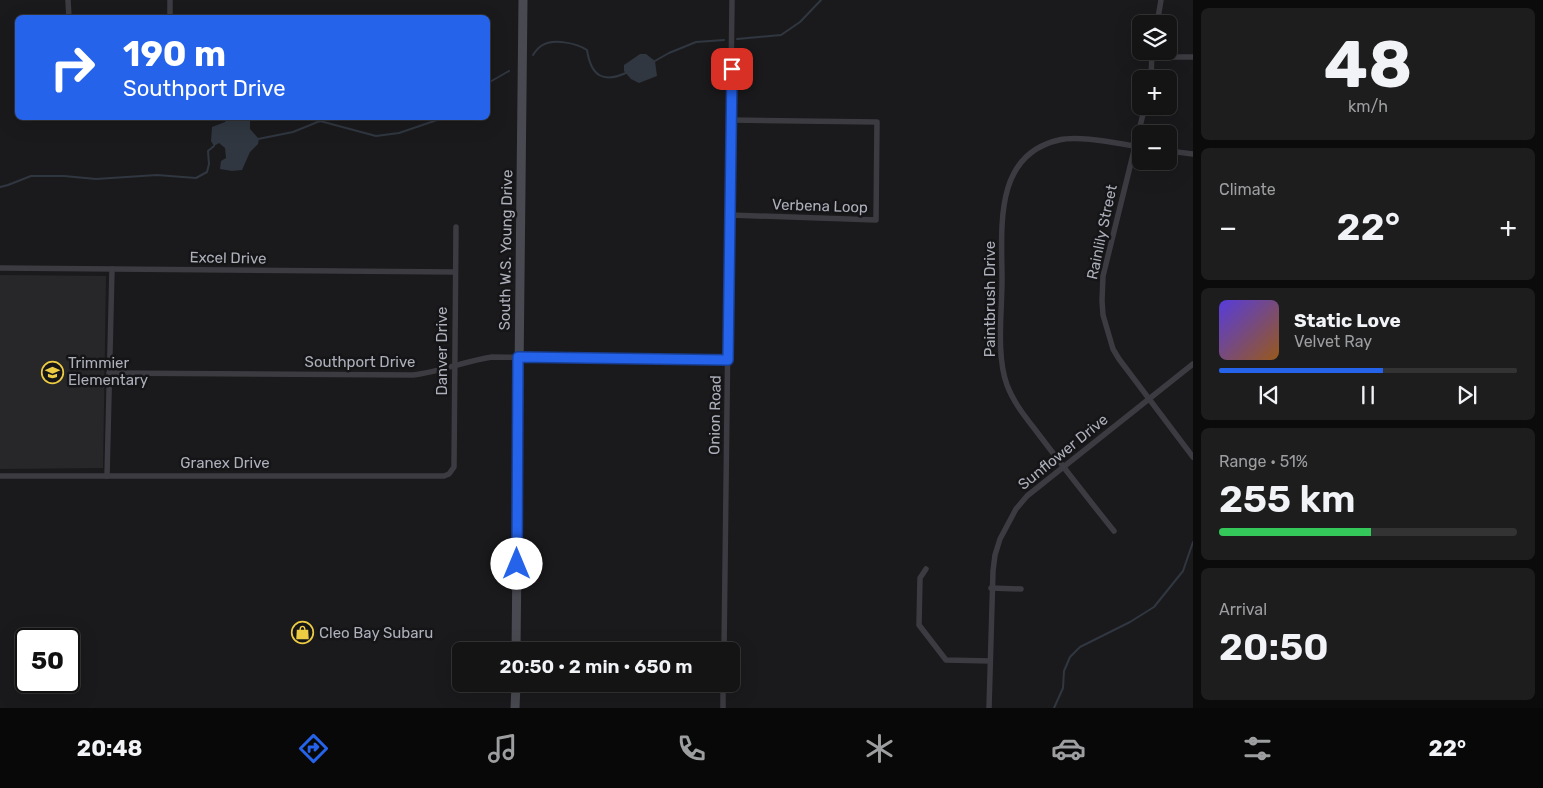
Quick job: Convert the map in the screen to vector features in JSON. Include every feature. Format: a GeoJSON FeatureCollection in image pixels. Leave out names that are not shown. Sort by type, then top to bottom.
{"type":"FeatureCollection","features":[{"type":"Feature","properties":{"kind":"main road","name":"South W.S. Young Drive"},"geometry":{"type":"LineString","coordinates":[[516,642],[523,0]]}},
{"type":"Feature","properties":{"kind":"main road"},"geometry":{"type":"LineString","coordinates":[[516,692],[516,708]]}},
{"type":"Feature","properties":{"kind":"street"},"geometry":{"type":"LineString","coordinates":[[68,0],[69,15]]}},
{"type":"Feature","properties":{"kind":"street"},"geometry":{"type":"LineString","coordinates":[[170,0],[170,15]]}},
{"type":"Feature","properties":{"kind":"street","name":"Onion Road"},"geometry":{"type":"LineString","coordinates":[[724,642],[732,0]]}},
{"type":"Feature","properties":{"kind":"street"},"geometry":{"type":"LineString","coordinates":[[1158,15],[1161,0]]}},
{"type":"Feature","properties":{"kind":"street"},"geometry":{"type":"LineString","coordinates":[[1177,57],[1193,57]]}},
{"type":"Feature","properties":{"kind":"street","name":"Verbena Loop"},"geometry":{"type":"LineString","coordinates":[[730,215],[876,220],[877,122],[731,120]]}},
{"type":"Feature","properties":{"kind":"street","name":"Paintbrush Drive"},"geometry":{"type":"LineString","coordinates":[[1114,531],[1017,404],[1007,385],[1003,369],[1003,215],[1006,190],[1013,172],[1030,152],[1060,140],[1078,139],[1132,145]]}},
{"type":"Feature","properties":{"kind":"street"},"geometry":{"type":"LineString","coordinates":[[1177,152],[1193,154]]}},
{"type":"Feature","properties":{"kind":"street","name":"Rainlily Street"},"geometry":{"type":"LineString","coordinates":[[1132,167],[1106,260],[1102,301],[1106,328],[1113,349],[1148,399],[1193,457]]}},
{"type":"Feature","properties":{"kind":"street","name":"Danver Drive"},"geometry":{"type":"LineString","coordinates":[[449,474],[454,467],[456,227]]}},
{"type":"Feature","properties":{"kind":"street","name":"Excel Drive"},"geometry":{"type":"LineString","coordinates":[[0,268],[455,272]]}},
{"type":"Feature","properties":{"kind":"street"},"geometry":{"type":"LineString","coordinates":[[108,476],[112,269]]}},
{"type":"Feature","properties":{"kind":"street","name":"Southport Drive"},"geometry":{"type":"LineString","coordinates":[[109,373],[413,376],[428,374],[482,359],[518,357],[728,360]]}},
{"type":"Feature","properties":{"kind":"street","name":"Sunflower Drive"},"geometry":{"type":"LineString","coordinates":[[989,708],[991,588],[995,555],[1006,524],[1027,496],[1193,364]]}},
{"type":"Feature","properties":{"kind":"street","name":"Granex Drive"},"geometry":{"type":"LineString","coordinates":[[0,476],[444,476],[449,474]]}},
{"type":"Feature","properties":{"kind":"street"},"geometry":{"type":"LineString","coordinates":[[926,569],[920,578],[919,620],[921,629],[946,660],[990,660]]}},
{"type":"Feature","properties":{"kind":"street"},"geometry":{"type":"LineString","coordinates":[[991,588],[1021,589]]}},
{"type":"Feature","properties":{"kind":"street"},"geometry":{"type":"LineString","coordinates":[[723,692],[723,708]]}},
{"type":"Feature","properties":{"kind":"shaded area"},"geometry":{"type":"Polygon","coordinates":[[[640,54],[646,54],[655,61],[657,76],[639,83],[631,79],[624,71],[624,65],[640,54]]]}},
{"type":"Feature","properties":{"kind":"shaded area"},"geometry":{"type":"Polygon","coordinates":[[[226,120],[250,120],[250,129],[259,139],[258,144],[250,152],[242,170],[220,169],[221,161],[226,158],[225,148],[219,143],[214,146],[211,141],[212,127],[226,120]]]}},
{"type":"Feature","properties":{"kind":"shaded area","name":"Trimmier Elementary"},"geometry":{"type":"Polygon","coordinates":[[[0,275],[106,276],[103,468],[0,469],[0,275]]]}},
{"type":"Feature","properties":{"kind":"waterway"},"geometry":{"type":"LineString","coordinates":[[737,39],[781,35],[800,22],[821,0]]}},
{"type":"Feature","properties":{"kind":"waterway"},"geometry":{"type":"LineString","coordinates":[[653,62],[696,42],[724,40]]}},
{"type":"Feature","properties":{"kind":"waterway"},"geometry":{"type":"LineString","coordinates":[[533,55],[540,47],[546,44],[564,42],[587,50],[595,72],[600,75],[612,77],[628,72]]}},
{"type":"Feature","properties":{"kind":"waterway"},"geometry":{"type":"LineString","coordinates":[[490,82],[509,71]]}},
{"type":"Feature","properties":{"kind":"waterway"},"geometry":{"type":"LineString","coordinates":[[258,139],[293,132],[320,121],[376,136],[399,133],[437,120]]}},
{"type":"Feature","properties":{"kind":"waterway"},"geometry":{"type":"LineString","coordinates":[[0,187],[31,176],[64,176],[96,179],[157,175],[196,178],[207,172],[209,164],[208,151],[214,146]]}},
{"type":"Feature","properties":{"kind":"waterway"},"geometry":{"type":"LineString","coordinates":[[1054,708],[1063,688],[1064,671],[1070,657],[1080,647],[1130,622],[1154,607],[1183,571],[1193,542]]}},
{"type":"Feature","properties":{"kind":"place","name":"Trimmier Elementary"},"geometry":{"type":"Point","coordinates":[52,372]}},
{"type":"Feature","properties":{"kind":"place","name":"Cleo Bay Subaru"},"geometry":{"type":"Point","coordinates":[303,633]}},
{"type":"Feature","properties":{"kind":"route"},"geometry":{"type":"LineString","coordinates":[[517,564],[518,357],[728,360],[732,69]]}}]}
